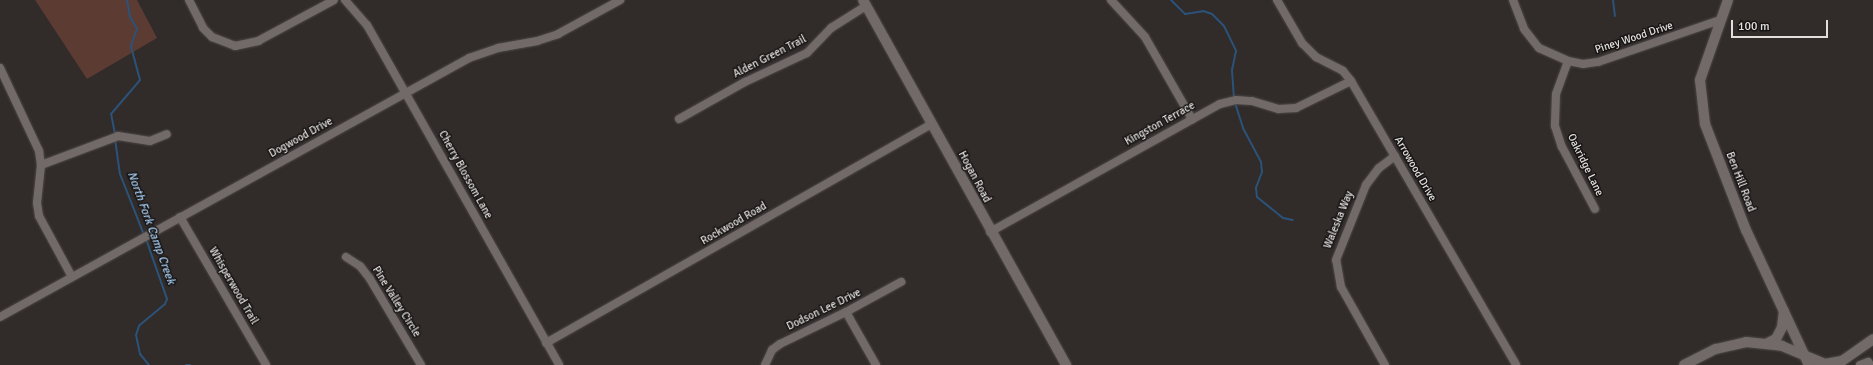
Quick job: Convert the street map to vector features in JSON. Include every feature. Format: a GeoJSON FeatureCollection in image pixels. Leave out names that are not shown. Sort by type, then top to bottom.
{"type":"FeatureCollection","features":[{"type":"Feature","properties":{"kind":"street"},"geometry":{"type":"LineString","coordinates":[[188,0],[204,28],[212,37],[235,46],[258,41],[334,0]]}},
{"type":"Feature","properties":{"kind":"street","name":"Cherry Blossom Lane"},"geometry":{"type":"LineString","coordinates":[[345,0],[367,25],[559,365]]}},
{"type":"Feature","properties":{"kind":"street","name":"Dogwood Drive"},"geometry":{"type":"LineString","coordinates":[[0,317],[481,52],[537,41],[558,34],[620,0]]}},
{"type":"Feature","properties":{"kind":"street"},"geometry":{"type":"LineString","coordinates":[[1111,0],[1145,37],[1192,119]]}},
{"type":"Feature","properties":{"kind":"street","name":"Arrowood Drive"},"geometry":{"type":"LineString","coordinates":[[1277,0],[1302,43],[1316,57],[1344,71],[1351,81],[1516,365]]}},
{"type":"Feature","properties":{"kind":"street","name":"Piney Wood Drive"},"geometry":{"type":"LineString","coordinates":[[1513,0],[1532,41],[1546,53],[1568,61],[1583,64],[1598,62],[1720,20]]}},
{"type":"Feature","properties":{"kind":"street","name":"Ben Hill Road"},"geometry":{"type":"LineString","coordinates":[[1728,0],[1700,80],[1705,124],[1746,230],[1809,365]]}},
{"type":"Feature","properties":{"kind":"street","name":"Alden Green Trail"},"geometry":{"type":"LineString","coordinates":[[679,119],[744,82],[807,53],[830,28],[864,3]]}},
{"type":"Feature","properties":{"kind":"street","name":"Hogan Road"},"geometry":{"type":"LineString","coordinates":[[864,3],[932,124],[990,232],[1066,365]]}},
{"type":"Feature","properties":{"kind":"street","name":"Oakridge Lane"},"geometry":{"type":"LineString","coordinates":[[1568,61],[1556,94],[1555,126],[1562,147],[1595,209]]}},
{"type":"Feature","properties":{"kind":"street"},"geometry":{"type":"LineString","coordinates":[[0,68],[35,137],[41,165],[37,203],[39,216],[72,277]]}},
{"type":"Feature","properties":{"kind":"street","name":"Kingston Terrace"},"geometry":{"type":"LineString","coordinates":[[990,232],[1220,104],[1234,100],[1252,100],[1279,109],[1296,108],[1351,81]]}},
{"type":"Feature","properties":{"kind":"street","name":"Rockwood Road"},"geometry":{"type":"LineString","coordinates":[[546,343],[932,124]]}},
{"type":"Feature","properties":{"kind":"street"},"geometry":{"type":"LineString","coordinates":[[41,165],[118,136],[150,141],[167,134]]}},
{"type":"Feature","properties":{"kind":"street","name":"Waleska Way"},"geometry":{"type":"LineString","coordinates":[[1385,365],[1341,287],[1336,271],[1336,260],[1366,185],[1379,168],[1395,156]]}},
{"type":"Feature","properties":{"kind":"street","name":"Whisperwood Trail"},"geometry":{"type":"LineString","coordinates":[[180,217],[266,365]]}},
{"type":"Feature","properties":{"kind":"street","name":"Pine Valley Circle"},"geometry":{"type":"LineString","coordinates":[[346,257],[360,266],[370,279],[421,365]]}},
{"type":"Feature","properties":{"kind":"street","name":"Dodson Lee Drive"},"geometry":{"type":"LineString","coordinates":[[765,365],[772,350],[780,344],[846,312],[901,282]]}},
{"type":"Feature","properties":{"kind":"street"},"geometry":{"type":"LineString","coordinates":[[1766,344],[1776,339],[1782,327],[1784,311]]}},
{"type":"Feature","properties":{"kind":"street"},"geometry":{"type":"LineString","coordinates":[[846,312],[876,365]]}},
{"type":"Feature","properties":{"kind":"street"},"geometry":{"type":"LineString","coordinates":[[1684,365],[1730,344],[1766,344],[1782,346],[1825,364],[1837,363],[1873,340]]}},
{"type":"Feature","properties":{"kind":"street"},"geometry":{"type":"LineString","coordinates":[[1860,365],[1868,362],[1870,365]]}},
{"type":"Feature","properties":{"kind":"shaded area"},"geometry":{"type":"Polygon","coordinates":[[[35,0],[137,0],[157,38],[87,79],[35,0]]]}},
{"type":"Feature","properties":{"kind":"waterway","name":"North Fork Camp Creek"},"geometry":{"type":"LineString","coordinates":[[115,134],[111,114],[140,80],[131,46],[137,29],[130,17],[127,0]]}},
{"type":"Feature","properties":{"kind":"waterway"},"geometry":{"type":"LineString","coordinates":[[1171,0],[1185,14],[1203,11],[1212,14],[1224,26],[1236,51],[1232,70],[1234,99]]}},
{"type":"Feature","properties":{"kind":"waterway"},"geometry":{"type":"LineString","coordinates":[[1613,0],[1615,16]]}},
{"type":"Feature","properties":{"kind":"waterway"},"geometry":{"type":"LineString","coordinates":[[1235,103],[1244,130],[1261,162],[1262,172],[1256,188],[1257,197],[1283,218],[1293,220]]}},
{"type":"Feature","properties":{"kind":"waterway","name":"North Fork Camp Creek"},"geometry":{"type":"LineString","coordinates":[[115,139],[120,174],[144,235]]}},
{"type":"Feature","properties":{"kind":"waterway","name":"North Fork Camp Creek"},"geometry":{"type":"LineString","coordinates":[[146,239],[167,299],[165,304],[139,326],[136,335],[140,354],[149,365]]}}]}
